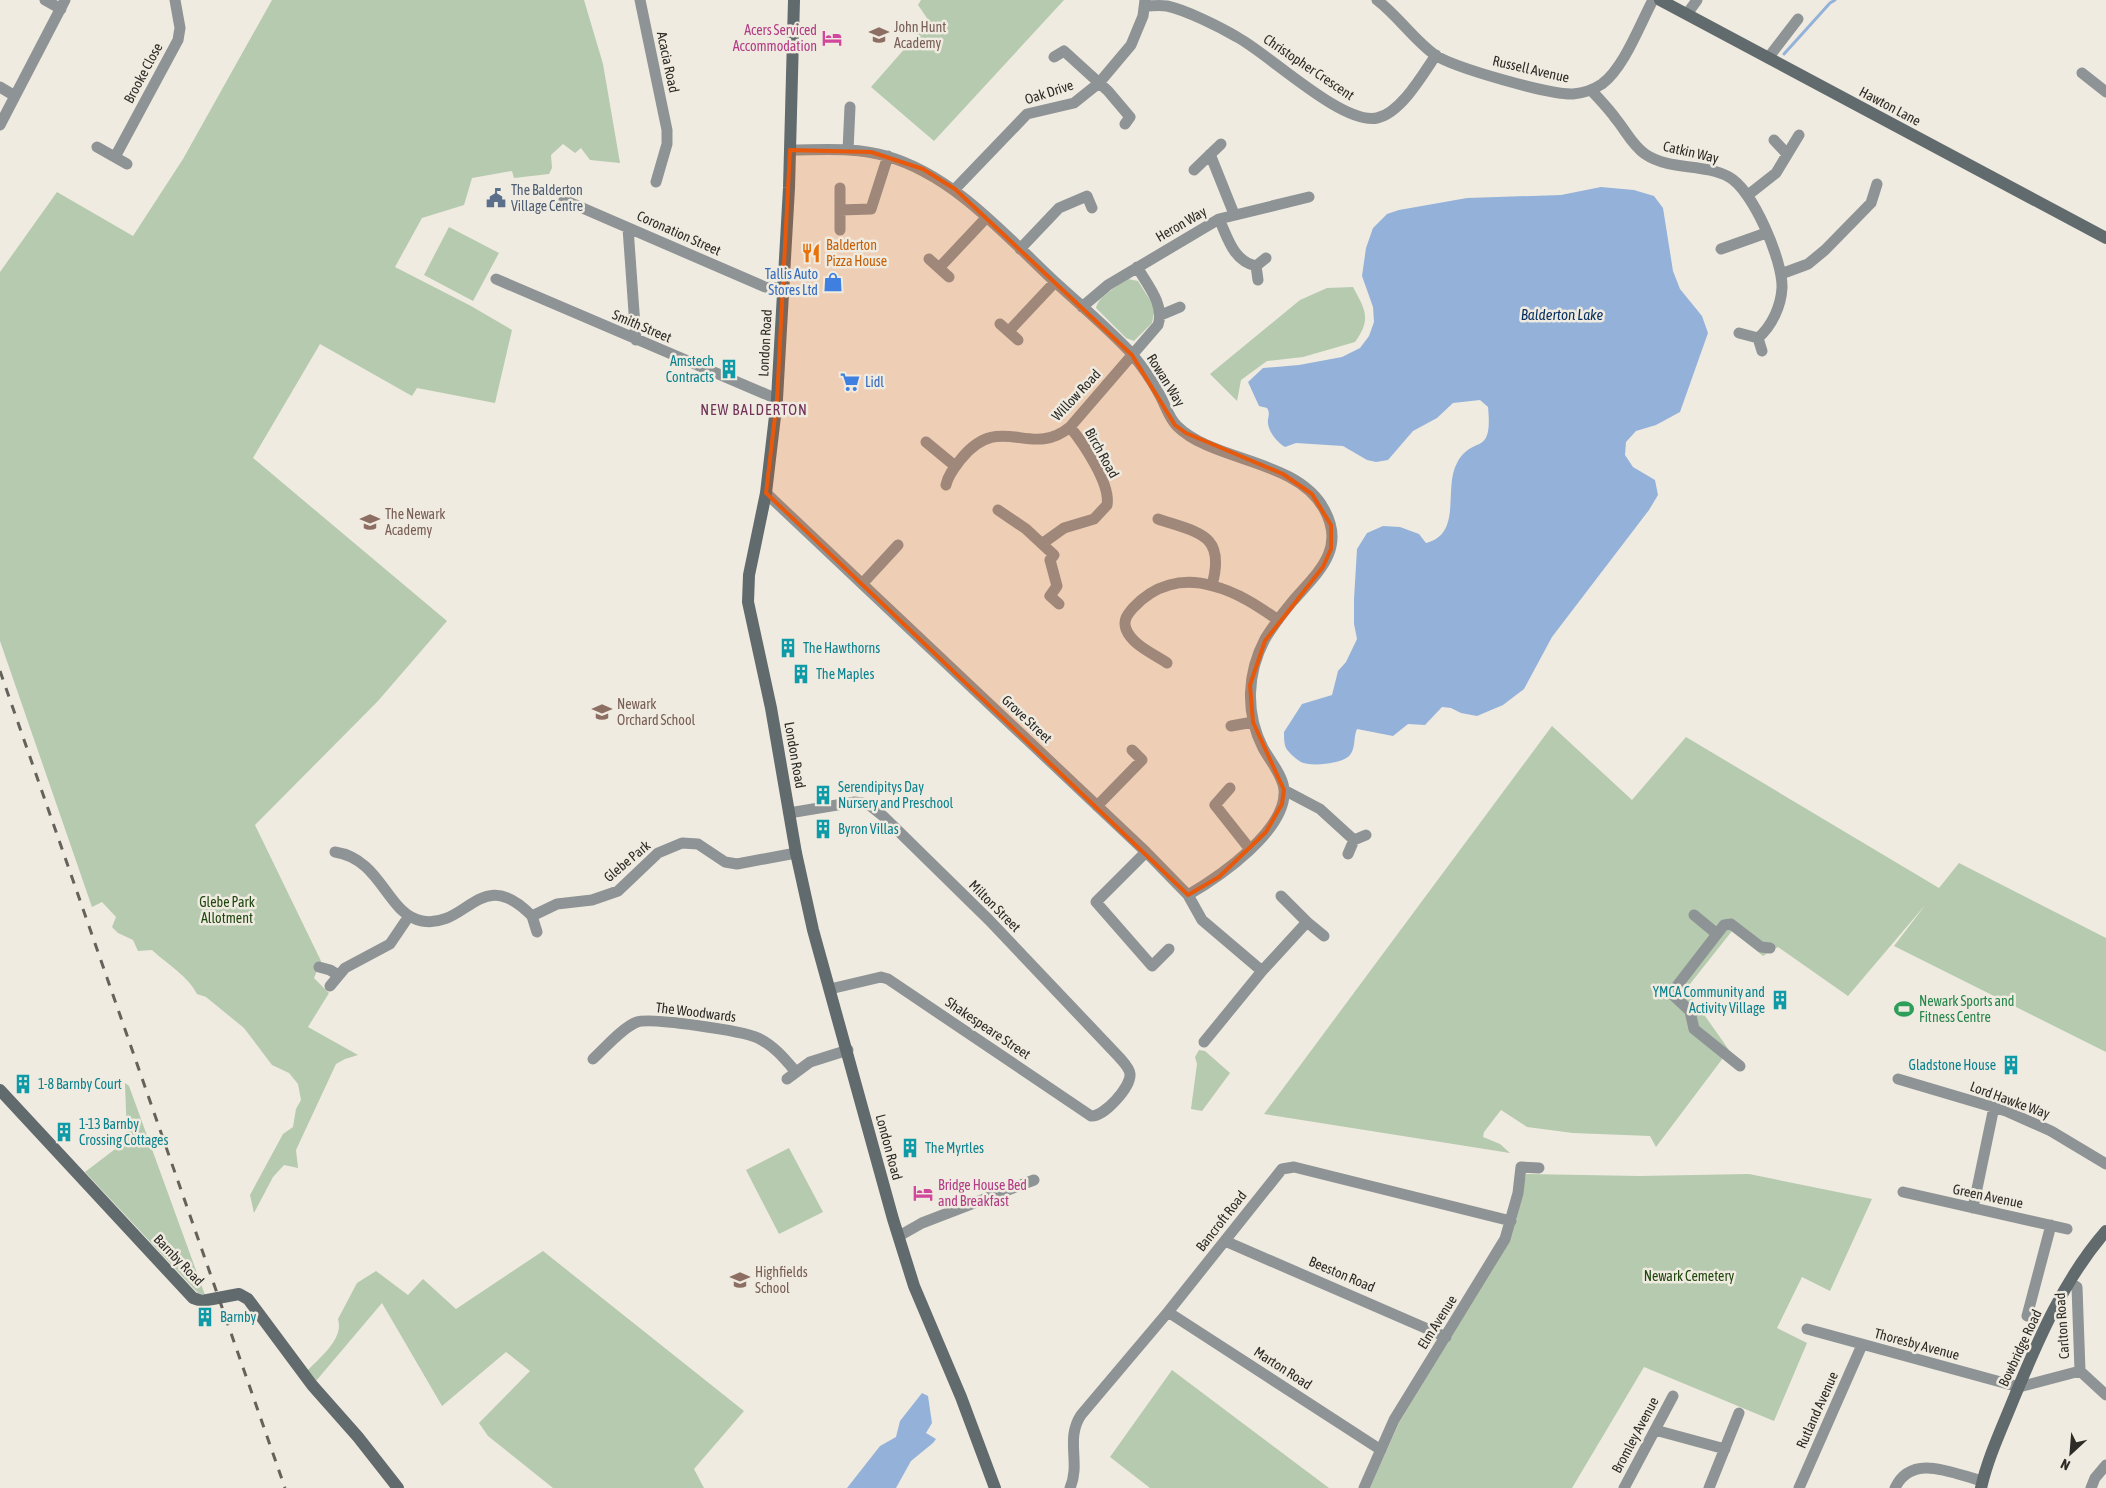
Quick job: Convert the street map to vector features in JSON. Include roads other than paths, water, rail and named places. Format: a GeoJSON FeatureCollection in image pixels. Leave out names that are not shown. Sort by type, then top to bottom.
{"type":"FeatureCollection","features":[{"type":"Feature","properties":{"kind":"main road","name":"London Road"},"geometry":{"type":"LineString","coordinates":[[794,0],[790,150],[777,399],[766,494],[749,575],[748,602],[772,708],[796,853],[813,930],[914,1286],[961,1397],[995,1488]]}},
{"type":"Feature","properties":{"kind":"main road","name":"Hawton Lane"},"geometry":{"type":"LineString","coordinates":[[1660,0],[1954,157],[1980,169],[2106,238]]}},
{"type":"Feature","properties":{"kind":"main road","name":"Barnby Road"},"geometry":{"type":"LineString","coordinates":[[0,1090],[193,1298],[202,1301],[239,1294],[248,1299],[295,1364],[358,1436],[398,1488]]}},
{"type":"Feature","properties":{"kind":"main road","name":"Bowbridge Road"},"geometry":{"type":"LineString","coordinates":[[1981,1485],[2019,1386],[2092,1247],[2106,1231]]}},
{"type":"Feature","properties":{"kind":"street"},"geometry":{"type":"LineString","coordinates":[[0,125],[63,5],[45,0]]}},
{"type":"Feature","properties":{"kind":"street","name":"Brooke Close"},"geometry":{"type":"LineString","coordinates":[[115,157],[178,40],[180,28],[175,0]]}},
{"type":"Feature","properties":{"kind":"street","name":"Acacia Road"},"geometry":{"type":"LineString","coordinates":[[640,0],[668,130],[667,144],[656,182]]}},
{"type":"Feature","properties":{"kind":"street","name":"Russell Avenue"},"geometry":{"type":"LineString","coordinates":[[1377,0],[1436,55],[1492,76],[1545,90],[1573,94],[1592,90]]}},
{"type":"Feature","properties":{"kind":"street"},"geometry":{"type":"LineString","coordinates":[[1592,90],[1602,84],[1615,70],[1653,0]]}},
{"type":"Feature","properties":{"kind":"street"},"geometry":{"type":"LineString","coordinates":[[1687,14],[1697,0]]}},
{"type":"Feature","properties":{"kind":"street","name":"Christopher Crescent"},"geometry":{"type":"LineString","coordinates":[[1145,3],[1168,6],[1239,37],[1298,81],[1362,118],[1378,118],[1393,110],[1416,84],[1436,55]]}},
{"type":"Feature","properties":{"kind":"street","name":"Oak Drive"},"geometry":{"type":"LineString","coordinates":[[955,189],[1027,114],[1074,103],[1099,83],[1131,46],[1145,3]]}},
{"type":"Feature","properties":{"kind":"street"},"geometry":{"type":"LineString","coordinates":[[1768,58],[1798,19]]}},
{"type":"Feature","properties":{"kind":"street"},"geometry":{"type":"LineString","coordinates":[[1061,50],[1099,83],[1132,119]]}},
{"type":"Feature","properties":{"kind":"street"},"geometry":{"type":"LineString","coordinates":[[2082,73],[2106,92]]}},
{"type":"Feature","properties":{"kind":"street"},"geometry":{"type":"LineString","coordinates":[[0,88],[15,96]]}},
{"type":"Feature","properties":{"kind":"street","name":"Catkin Way"},"geometry":{"type":"LineString","coordinates":[[1592,90],[1615,117],[1637,148],[1646,155],[1672,164],[1724,175],[1733,180],[1748,194],[1766,233],[1781,274],[1782,288],[1774,318],[1765,332],[1758,338]]}},
{"type":"Feature","properties":{"kind":"street"},"geometry":{"type":"LineString","coordinates":[[848,150],[850,107]]}},
{"type":"Feature","properties":{"kind":"street"},"geometry":{"type":"LineString","coordinates":[[1748,194],[1776,173],[1799,135]]}},
{"type":"Feature","properties":{"kind":"street"},"geometry":{"type":"LineString","coordinates":[[1774,140],[1787,154]]}},
{"type":"Feature","properties":{"kind":"street"},"geometry":{"type":"LineString","coordinates":[[1194,170],[1220,144]]}},
{"type":"Feature","properties":{"kind":"street"},"geometry":{"type":"LineString","coordinates":[[97,147],[127,164]]}},
{"type":"Feature","properties":{"kind":"street","name":"Rowan Way"},"geometry":{"type":"LineString","coordinates":[[790,150],[848,150],[888,156],[932,174],[955,189],[1082,306],[1132,355],[1158,392],[1176,425],[1200,442],[1290,478],[1312,494],[1324,509],[1331,525],[1332,538],[1327,559],[1278,620],[1265,641],[1254,665],[1250,684],[1252,722],[1262,747],[1278,774],[1284,790]]}},
{"type":"Feature","properties":{"kind":"street"},"geometry":{"type":"LineString","coordinates":[[1210,154],[1234,214]]}},
{"type":"Feature","properties":{"kind":"street"},"geometry":{"type":"LineString","coordinates":[[840,210],[871,209],[888,156]]}},
{"type":"Feature","properties":{"kind":"street"},"geometry":{"type":"LineString","coordinates":[[1781,274],[1808,264],[1825,250],[1841,231],[1871,202],[1878,184]]}},
{"type":"Feature","properties":{"kind":"street"},"geometry":{"type":"LineString","coordinates":[[840,188],[840,230]]}},
{"type":"Feature","properties":{"kind":"street"},"geometry":{"type":"LineString","coordinates":[[1020,249],[1059,208],[1086,196],[1092,208]]}},
{"type":"Feature","properties":{"kind":"street","name":"Heron Way"},"geometry":{"type":"LineString","coordinates":[[1082,306],[1108,284],[1219,219],[1309,198]]}},
{"type":"Feature","properties":{"kind":"street","name":"Coronation Street"},"geometry":{"type":"LineString","coordinates":[[564,200],[765,287],[783,288]]}},
{"type":"Feature","properties":{"kind":"street"},"geometry":{"type":"LineString","coordinates":[[939,268],[986,218]]}},
{"type":"Feature","properties":{"kind":"street"},"geometry":{"type":"LineString","coordinates":[[1219,219],[1238,257],[1247,264],[1256,266]]}},
{"type":"Feature","properties":{"kind":"street"},"geometry":{"type":"LineString","coordinates":[[628,228],[636,340]]}},
{"type":"Feature","properties":{"kind":"street"},"geometry":{"type":"LineString","coordinates":[[1721,249],[1766,233]]}},
{"type":"Feature","properties":{"kind":"street"},"geometry":{"type":"LineString","coordinates":[[1256,266],[1266,258]]}},
{"type":"Feature","properties":{"kind":"street"},"geometry":{"type":"LineString","coordinates":[[930,259],[949,277]]}},
{"type":"Feature","properties":{"kind":"street"},"geometry":{"type":"LineString","coordinates":[[1256,266],[1258,280]]}},
{"type":"Feature","properties":{"kind":"street"},"geometry":{"type":"LineString","coordinates":[[1137,267],[1158,303],[1161,315],[1180,307]]}},
{"type":"Feature","properties":{"kind":"street","name":"Smith Street"},"geometry":{"type":"LineString","coordinates":[[496,279],[777,399]]}},
{"type":"Feature","properties":{"kind":"street"},"geometry":{"type":"LineString","coordinates":[[1009,331],[1055,282]]}},
{"type":"Feature","properties":{"kind":"street","name":"Willow Road"},"geometry":{"type":"LineString","coordinates":[[946,486],[955,466],[975,443],[988,437],[1007,435],[1039,440],[1055,436],[1070,427],[1154,329],[1161,315]]}},
{"type":"Feature","properties":{"kind":"street"},"geometry":{"type":"LineString","coordinates":[[1000,324],[1018,340]]}},
{"type":"Feature","properties":{"kind":"street"},"geometry":{"type":"LineString","coordinates":[[1739,333],[1758,338],[1762,352]]}},
{"type":"Feature","properties":{"kind":"street","name":"Birch Road"},"geometry":{"type":"LineString","coordinates":[[1043,543],[1064,528],[1094,520],[1107,505],[1107,494],[1100,476],[1084,446],[1070,427]]}},
{"type":"Feature","properties":{"kind":"street"},"geometry":{"type":"LineString","coordinates":[[926,442],[955,466]]}},
{"type":"Feature","properties":{"kind":"street","name":"Grove Street"},"geometry":{"type":"LineString","coordinates":[[766,494],[1146,852],[1188,895],[1202,920],[1262,971]]}},
{"type":"Feature","properties":{"kind":"street"},"geometry":{"type":"LineString","coordinates":[[998,510],[1026,529],[1054,555],[1050,560],[1057,586],[1050,596],[1059,604]]}},
{"type":"Feature","properties":{"kind":"street"},"geometry":{"type":"LineString","coordinates":[[1164,518],[1197,533],[1211,544],[1217,560],[1212,585]]}},
{"type":"Feature","properties":{"kind":"street"},"geometry":{"type":"LineString","coordinates":[[862,584],[898,545]]}},
{"type":"Feature","properties":{"kind":"street"},"geometry":{"type":"LineString","coordinates":[[1167,663],[1160,651],[1130,636],[1125,625],[1126,616],[1146,595],[1156,588],[1182,583],[1212,585],[1242,597],[1278,620]]}},
{"type":"Feature","properties":{"kind":"street"},"geometry":{"type":"LineString","coordinates":[[1231,726],[1252,722]]}},
{"type":"Feature","properties":{"kind":"street"},"geometry":{"type":"LineString","coordinates":[[1096,806],[1142,760],[1132,750]]}},
{"type":"Feature","properties":{"kind":"street"},"geometry":{"type":"LineString","coordinates":[[1230,788],[1215,805],[1249,848]]}},
{"type":"Feature","properties":{"kind":"street"},"geometry":{"type":"LineString","coordinates":[[1188,895],[1219,876],[1266,832],[1277,815],[1284,790],[1320,809],[1354,840]]}},
{"type":"Feature","properties":{"kind":"street","name":"Milton Street"},"geometry":{"type":"LineString","coordinates":[[789,813],[855,802],[868,804],[883,816],[989,920],[1119,1057],[1130,1074],[1128,1081],[1117,1098]]}},
{"type":"Feature","properties":{"kind":"street"},"geometry":{"type":"LineString","coordinates":[[1348,854],[1354,840],[1366,835]]}},
{"type":"Feature","properties":{"kind":"street","name":"Glebe Park"},"geometry":{"type":"LineString","coordinates":[[532,916],[557,904],[592,900],[614,894],[629,884],[658,853],[682,842],[698,844],[725,862],[737,864],[796,853]]}},
{"type":"Feature","properties":{"kind":"street"},"geometry":{"type":"LineString","coordinates":[[335,852],[355,859],[371,870],[409,916],[424,922],[438,920],[473,901],[493,895],[509,898],[520,903],[532,916],[536,932]]}},
{"type":"Feature","properties":{"kind":"street"},"geometry":{"type":"LineString","coordinates":[[1096,902],[1146,852]]}},
{"type":"Feature","properties":{"kind":"street"},"geometry":{"type":"LineString","coordinates":[[1087,894],[1152,966],[1169,949]]}},
{"type":"Feature","properties":{"kind":"street"},"geometry":{"type":"LineString","coordinates":[[1281,896],[1324,936]]}},
{"type":"Feature","properties":{"kind":"street"},"geometry":{"type":"LineString","coordinates":[[1694,915],[1717,934]]}},
{"type":"Feature","properties":{"kind":"street"},"geometry":{"type":"LineString","coordinates":[[330,986],[338,975],[354,962],[387,947],[398,935],[409,916]]}},
{"type":"Feature","properties":{"kind":"street"},"geometry":{"type":"LineString","coordinates":[[1204,1042],[1262,971],[1307,922]]}},
{"type":"Feature","properties":{"kind":"street"},"geometry":{"type":"LineString","coordinates":[[1740,1066],[1694,1029],[1690,1011],[1674,996],[1673,991],[1724,925],[1731,924],[1761,947],[1770,948]]}},
{"type":"Feature","properties":{"kind":"street"},"geometry":{"type":"LineString","coordinates":[[319,967],[330,970],[338,975]]}},
{"type":"Feature","properties":{"kind":"street","name":"Shakespeare Street"},"geometry":{"type":"LineString","coordinates":[[830,989],[881,977],[922,1001],[1091,1116],[1098,1117],[1117,1098]]}},
{"type":"Feature","properties":{"kind":"street","name":"The Woodwards"},"geometry":{"type":"LineString","coordinates":[[593,1059],[636,1022],[653,1021],[749,1035],[768,1043],[779,1052],[791,1075],[818,1058],[848,1050]]}},
{"type":"Feature","properties":{"kind":"street","name":"Lord Hawke Way"},"geometry":{"type":"LineString","coordinates":[[1898,1079],[1994,1107],[2051,1131],[2106,1164]]}},
{"type":"Feature","properties":{"kind":"street"},"geometry":{"type":"LineString","coordinates":[[1972,1208],[1994,1107]]}},
{"type":"Feature","properties":{"kind":"street","name":"Elm Avenue"},"geometry":{"type":"LineString","coordinates":[[1364,1488],[1394,1420],[1498,1253],[1511,1221],[1521,1161],[1539,1168]]}},
{"type":"Feature","properties":{"kind":"street","name":"Bancroft Road"},"geometry":{"type":"LineString","coordinates":[[1070,1488],[1075,1474],[1072,1438],[1076,1422],[1168,1312],[1278,1172],[1287,1167],[1511,1221]]}},
{"type":"Feature","properties":{"kind":"street"},"geometry":{"type":"LineString","coordinates":[[899,1236],[922,1223],[1034,1180]]}},
{"type":"Feature","properties":{"kind":"street","name":"Green Avenue"},"geometry":{"type":"LineString","coordinates":[[1902,1192],[2067,1229]]}},
{"type":"Feature","properties":{"kind":"street"},"geometry":{"type":"LineString","coordinates":[[2027,1316],[2050,1225]]}},
{"type":"Feature","properties":{"kind":"street","name":"Beeston Road"},"geometry":{"type":"LineString","coordinates":[[1225,1241],[1446,1337]]}},
{"type":"Feature","properties":{"kind":"street","name":"Carlton Road"},"geometry":{"type":"LineString","coordinates":[[2073,1285],[2080,1371],[2106,1394]]}},
{"type":"Feature","properties":{"kind":"street","name":"Marton Road"},"geometry":{"type":"LineString","coordinates":[[1168,1312],[1381,1450]]}},
{"type":"Feature","properties":{"kind":"street","name":"Thoresby Avenue"},"geometry":{"type":"LineString","coordinates":[[1807,1329],[2019,1386]]}},
{"type":"Feature","properties":{"kind":"street","name":"Rutland Avenue"},"geometry":{"type":"LineString","coordinates":[[1799,1488],[1862,1345]]}},
{"type":"Feature","properties":{"kind":"street","name":"Carlton Road"},"geometry":{"type":"LineString","coordinates":[[2019,1386],[2080,1371]]}},
{"type":"Feature","properties":{"kind":"street","name":"Bromley Avenue"},"geometry":{"type":"LineString","coordinates":[[1624,1488],[1673,1396]]}},
{"type":"Feature","properties":{"kind":"street"},"geometry":{"type":"LineString","coordinates":[[1709,1488],[1739,1413]]}},
{"type":"Feature","properties":{"kind":"street"},"geometry":{"type":"LineString","coordinates":[[1654,1430],[1725,1449]]}},
{"type":"Feature","properties":{"kind":"street"},"geometry":{"type":"LineString","coordinates":[[2091,1488],[2095,1478],[2106,1465]]}},
{"type":"Feature","properties":{"kind":"street"},"geometry":{"type":"LineString","coordinates":[[1895,1488],[1904,1474],[1912,1469],[1924,1467],[1981,1485]]}},
{"type":"Feature","properties":{"kind":"water","name":"Balderton Lake"},"geometry":{"type":"Polygon","coordinates":[[[1601,187],[1634,190],[1654,196],[1663,208],[1673,271],[1680,289],[1702,316],[1708,333],[1680,412],[1656,425],[1636,431],[1626,442],[1625,455],[1633,467],[1655,480],[1658,495],[1649,510],[1552,637],[1524,689],[1503,705],[1477,716],[1442,707],[1425,725],[1408,724],[1393,736],[1357,729],[1350,755],[1341,761],[1326,764],[1305,764],[1301,762],[1286,748],[1284,732],[1302,704],[1332,695],[1338,671],[1346,662],[1357,639],[1354,624],[1354,599],[1357,549],[1367,533],[1383,526],[1400,527],[1419,534],[1426,543],[1437,538],[1444,530],[1448,520],[1451,485],[1457,463],[1469,449],[1485,440],[1488,433],[1488,407],[1480,400],[1453,403],[1437,418],[1413,431],[1388,460],[1376,462],[1367,460],[1343,446],[1296,443],[1285,447],[1272,434],[1268,424],[1268,410],[1259,406],[1248,382],[1263,368],[1299,365],[1342,357],[1360,348],[1369,336],[1374,322],[1373,307],[1362,276],[1366,248],[1373,228],[1387,214],[1399,210],[1467,198],[1561,195],[1601,187]]]}},
{"type":"Feature","properties":{"kind":"water"},"geometry":{"type":"Polygon","coordinates":[[[922,1393],[928,1396],[932,1423],[926,1433],[936,1439],[933,1443],[911,1461],[896,1488],[847,1488],[880,1446],[896,1437],[900,1421],[922,1393]]]}},
{"type":"Feature","properties":{"kind":"waterway"},"geometry":{"type":"LineString","coordinates":[[1784,54],[1830,3],[1835,0]]}},
{"type":"Feature","properties":{"kind":"railway"},"geometry":{"type":"LineString","coordinates":[[0,671],[285,1488]]}},
{"type":"Feature","properties":{"kind":"place","name":"John Hunt Academy"},"geometry":{"type":"Point","coordinates":[879,35]}},
{"type":"Feature","properties":{"kind":"place","name":"Acers Serviced Accommodation"},"geometry":{"type":"Point","coordinates":[832,38]}},
{"type":"Feature","properties":{"kind":"place","name":"The Balderton Village Centre"},"geometry":{"type":"Point","coordinates":[496,198]}},
{"type":"Feature","properties":{"kind":"place","name":"Balderton Pizza House"},"geometry":{"type":"Point","coordinates":[811,253]}},
{"type":"Feature","properties":{"kind":"place","name":"Tallis Auto Stores Ltd"},"geometry":{"type":"Point","coordinates":[833,282]}},
{"type":"Feature","properties":{"kind":"place","name":"Amstech Contracts"},"geometry":{"type":"Point","coordinates":[729,369]}},
{"type":"Feature","properties":{"kind":"place","name":"Lidl"},"geometry":{"type":"Point","coordinates":[850,382]}},
{"type":"Feature","properties":{"kind":"place","name":"The Newark Academy"},"geometry":{"type":"Point","coordinates":[370,522]}},
{"type":"Feature","properties":{"kind":"place","name":"The Hawthorns"},"geometry":{"type":"Point","coordinates":[788,648]}},
{"type":"Feature","properties":{"kind":"place","name":"The Maples"},"geometry":{"type":"Point","coordinates":[801,674]}},
{"type":"Feature","properties":{"kind":"place","name":"Newark Orchard School"},"geometry":{"type":"Point","coordinates":[602,712]}},
{"type":"Feature","properties":{"kind":"place","name":"Serendipitys Day Nursery and Preschool"},"geometry":{"type":"Point","coordinates":[823,795]}},
{"type":"Feature","properties":{"kind":"place","name":"Byron Villas"},"geometry":{"type":"Point","coordinates":[823,829]}},
{"type":"Feature","properties":{"kind":"place","name":"YMCA Community and Activity Village"},"geometry":{"type":"Point","coordinates":[1780,1000]}},
{"type":"Feature","properties":{"kind":"place","name":"Newark Sports and Fitness Centre"},"geometry":{"type":"Point","coordinates":[1904,1009]}},
{"type":"Feature","properties":{"kind":"place","name":"Gladstone House"},"geometry":{"type":"Point","coordinates":[2011,1065]}},
{"type":"Feature","properties":{"kind":"place","name":"1-8 Barnby Court"},"geometry":{"type":"Point","coordinates":[23,1084]}},
{"type":"Feature","properties":{"kind":"place","name":"1-13 Barnby Crossing Cottages"},"geometry":{"type":"Point","coordinates":[64,1132]}},
{"type":"Feature","properties":{"kind":"place","name":"The Myrtles"},"geometry":{"type":"Point","coordinates":[910,1148]}},
{"type":"Feature","properties":{"kind":"place","name":"Bridge House Bed and Breakfast"},"geometry":{"type":"Point","coordinates":[923,1193]}},
{"type":"Feature","properties":{"kind":"place","name":"Highfields School"},"geometry":{"type":"Point","coordinates":[740,1280]}},
{"type":"Feature","properties":{"kind":"place","name":"Barnby"},"geometry":{"type":"Point","coordinates":[205,1317]}},
{"type":"Feature","properties":{"kind":"district","name":"NEW BALDERTON"},"geometry":{"type":"Point","coordinates":[754,410]}},
{"type":"Feature","properties":{"kind":"park label","name":"Glebe Park Allotment"},"geometry":{"type":"Point","coordinates":[227,910]}},
{"type":"Feature","properties":{"kind":"park label","name":"Newark Cemetery"},"geometry":{"type":"Point","coordinates":[1689,1276]}}]}
